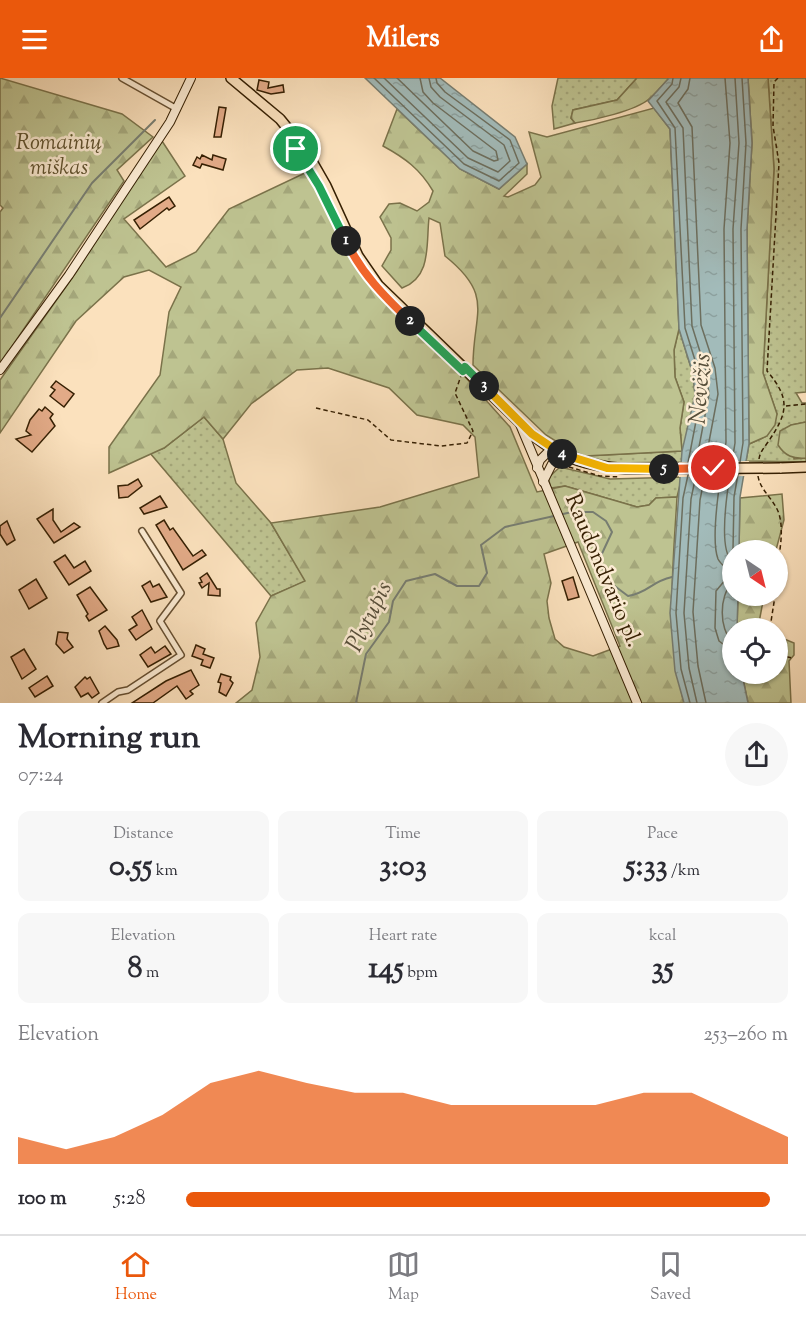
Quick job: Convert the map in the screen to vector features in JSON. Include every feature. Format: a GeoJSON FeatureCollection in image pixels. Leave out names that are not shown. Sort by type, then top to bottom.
{"type":"FeatureCollection","features":[{"type":"Feature","properties":{"kind":"main road"},"geometry":{"type":"LineString","coordinates":[[0,370],[69,275],[177,109],[191,78]]}},
{"type":"Feature","properties":{"kind":"main road","name":"Raudondvario pl."},"geometry":{"type":"LineString","coordinates":[[231,78],[280,119],[306,151],[326,186],[358,256],[378,285],[518,420],[551,448],[570,458],[607,468],[806,467]]}},
{"type":"Feature","properties":{"kind":"main road","name":"Raudondvario pl."},"geometry":{"type":"LineString","coordinates":[[518,420],[637,703]]}},
{"type":"Feature","properties":{"kind":"main road"},"geometry":{"type":"LineString","coordinates":[[551,448],[552,464]]}},
{"type":"Feature","properties":{"kind":"main road"},"geometry":{"type":"LineString","coordinates":[[537,468],[540,460],[551,448]]}},
{"type":"Feature","properties":{"kind":"main road"},"geometry":{"type":"LineString","coordinates":[[543,482],[546,470],[552,464],[570,458]]}},
{"type":"Feature","properties":{"kind":"street"},"geometry":{"type":"LineString","coordinates":[[122,78],[177,109]]}},
{"type":"Feature","properties":{"kind":"street"},"geometry":{"type":"LineString","coordinates":[[102,703],[118,692],[128,690],[181,655],[160,621],[181,593],[142,531]]}},
{"type":"Feature","properties":{"kind":"path"},"geometry":{"type":"LineString","coordinates":[[778,78],[774,82],[773,126],[779,173],[767,371],[780,386],[786,406],[782,419],[759,455],[758,478],[779,511],[781,540]]}},
{"type":"Feature","properties":{"kind":"path"},"geometry":{"type":"LineString","coordinates":[[316,408],[368,420],[391,440],[441,446],[467,443],[473,431],[455,393],[465,367]]}},
{"type":"Feature","properties":{"kind":"path"},"geometry":{"type":"LineString","coordinates":[[786,406],[806,404]]}},
{"type":"Feature","properties":{"kind":"path"},"geometry":{"type":"LineString","coordinates":[[788,657],[793,658]]}},
{"type":"Feature","properties":{"kind":"green space","name":"Romainių miškas"},"geometry":{"type":"Polygon","coordinates":[[[0,78],[122,114],[153,137],[117,170],[124,181],[0,364],[0,212],[3,208],[0,205],[0,78]]]}},
{"type":"Feature","properties":{"kind":"green space"},"geometry":{"type":"Polygon","coordinates":[[[558,78],[637,78],[617,100],[573,110],[571,118],[575,123],[554,129],[552,106],[558,78]]]}},
{"type":"Feature","properties":{"kind":"green space"},"geometry":{"type":"Polygon","coordinates":[[[637,78],[669,78],[649,99],[634,107],[575,123],[571,118],[573,110],[617,100],[637,78]]]}},
{"type":"Feature","properties":{"kind":"green space"},"geometry":{"type":"Polygon","coordinates":[[[748,78],[768,78],[774,169],[763,373],[777,414],[775,425],[767,436],[749,444],[747,229],[752,143],[748,78]]]}},
{"type":"Feature","properties":{"kind":"green space"},"geometry":{"type":"Polygon","coordinates":[[[768,78],[806,78],[806,392],[796,393],[802,403],[806,403],[806,422],[791,425],[794,459],[806,458],[806,462],[746,461],[749,444],[767,436],[777,414],[763,373],[774,169],[768,78]]]}},
{"type":"Feature","properties":{"kind":"green space"},"geometry":{"type":"Polygon","coordinates":[[[654,108],[670,129],[679,329],[674,350],[675,377],[684,402],[680,428],[682,451],[585,456],[570,450],[546,435],[473,365],[478,306],[476,294],[461,270],[445,256],[440,223],[429,218],[426,259],[423,268],[412,283],[402,288],[382,266],[391,250],[391,238],[380,217],[389,204],[400,203],[417,211],[429,202],[433,191],[423,176],[411,165],[383,146],[397,109],[460,169],[499,189],[527,164],[527,174],[504,196],[508,197],[535,185],[541,177],[529,132],[547,137],[654,108]]]}},
{"type":"Feature","properties":{"kind":"green space"},"geometry":{"type":"Polygon","coordinates":[[[162,141],[185,176],[124,219],[166,267],[196,252],[229,209],[307,172],[360,273],[381,298],[459,370],[510,427],[537,492],[565,486],[637,507],[649,505],[656,498],[677,497],[672,575],[672,626],[674,652],[684,703],[236,703],[252,690],[260,657],[256,623],[271,596],[305,581],[271,523],[380,507],[479,477],[475,437],[463,425],[417,415],[389,388],[328,368],[297,370],[251,404],[223,439],[204,417],[164,448],[109,473],[109,447],[160,375],[169,312],[181,287],[149,270],[124,277],[76,321],[0,433],[0,380],[77,271],[162,141]],[[578,542],[544,554],[551,583],[547,601],[549,618],[555,639],[564,647],[593,656],[620,646],[578,542]]]}},
{"type":"Feature","properties":{"kind":"green space"},"geometry":{"type":"Polygon","coordinates":[[[679,329],[693,374],[695,395],[682,462],[612,463],[585,456],[682,451],[680,428],[684,402],[675,377],[674,350],[679,329]]]}},
{"type":"Feature","properties":{"kind":"green space"},"geometry":{"type":"Polygon","coordinates":[[[204,417],[223,439],[236,483],[271,523],[306,581],[271,596],[150,453],[164,448],[204,417]]]}},
{"type":"Feature","properties":{"kind":"green space"},"geometry":{"type":"Polygon","coordinates":[[[806,422],[806,458],[790,456],[778,445],[780,431],[791,425],[806,422]]]}},
{"type":"Feature","properties":{"kind":"green space"},"geometry":{"type":"Polygon","coordinates":[[[560,467],[610,479],[682,477],[677,497],[656,498],[649,505],[637,507],[565,486],[551,488],[548,478],[560,467]]]}},
{"type":"Feature","properties":{"kind":"green space"},"geometry":{"type":"Polygon","coordinates":[[[782,494],[784,520],[779,540],[739,540],[740,498],[782,494]]]}},
{"type":"Feature","properties":{"kind":"green space"},"geometry":{"type":"Polygon","coordinates":[[[738,606],[762,606],[760,618],[737,618],[738,606]]]}},
{"type":"Feature","properties":{"kind":"green space"},"geometry":{"type":"Polygon","coordinates":[[[788,641],[794,643],[794,655],[789,661],[791,703],[748,703],[744,684],[788,684],[788,641]]]}},
{"type":"Feature","properties":{"kind":"water"},"geometry":{"type":"Polygon","coordinates":[[[365,78],[440,78],[515,137],[527,164],[499,189],[460,169],[365,78]]]}},
{"type":"Feature","properties":{"kind":"water","name":"Nevėžis"},"geometry":{"type":"Polygon","coordinates":[[[669,78],[748,78],[752,143],[747,229],[749,444],[740,497],[739,540],[722,540],[722,606],[738,606],[737,618],[722,618],[722,684],[744,684],[748,703],[684,703],[675,671],[670,613],[682,451],[695,395],[693,374],[679,329],[670,129],[648,101],[669,78]]]}},
{"type":"Feature","properties":{"kind":"pier"},"geometry":{"type":"Polygon","coordinates":[[[749,461],[747,476],[679,477],[679,462],[749,461]]]}},
{"type":"Feature","properties":{"kind":"building"},"geometry":{"type":"Polygon","coordinates":[[[259,80],[269,82],[268,88],[283,85],[284,92],[271,94],[257,90],[259,80]]]}},
{"type":"Feature","properties":{"kind":"building"},"geometry":{"type":"Polygon","coordinates":[[[219,107],[226,108],[221,137],[214,137],[219,107]]]}},
{"type":"Feature","properties":{"kind":"building"},"geometry":{"type":"Polygon","coordinates":[[[202,155],[212,160],[213,155],[226,159],[223,170],[202,164],[200,168],[193,165],[197,157],[200,159],[202,155]]]}},
{"type":"Feature","properties":{"kind":"building"},"geometry":{"type":"Polygon","coordinates":[[[169,197],[175,206],[169,210],[167,208],[140,229],[134,220],[169,197]]]}},
{"type":"Feature","properties":{"kind":"building"},"geometry":{"type":"Polygon","coordinates":[[[56,381],[74,394],[64,407],[50,396],[55,390],[51,387],[56,381]]]}},
{"type":"Feature","properties":{"kind":"building"},"geometry":{"type":"Polygon","coordinates":[[[45,407],[53,414],[50,418],[55,426],[32,452],[16,439],[31,435],[26,431],[30,420],[39,409],[42,411],[45,407]]]}},
{"type":"Feature","properties":{"kind":"building"},"geometry":{"type":"Polygon","coordinates":[[[138,479],[142,486],[128,497],[119,498],[118,486],[128,485],[138,479]]]}},
{"type":"Feature","properties":{"kind":"building"},"geometry":{"type":"Polygon","coordinates":[[[160,496],[167,507],[144,514],[140,508],[160,496]]]}},
{"type":"Feature","properties":{"kind":"building"},"geometry":{"type":"Polygon","coordinates":[[[53,509],[53,520],[61,532],[74,523],[80,527],[54,543],[37,519],[53,509]]]}},
{"type":"Feature","properties":{"kind":"building"},"geometry":{"type":"Polygon","coordinates":[[[164,520],[170,530],[173,528],[193,556],[202,550],[206,555],[183,570],[156,525],[164,520]]]}},
{"type":"Feature","properties":{"kind":"building"},"geometry":{"type":"Polygon","coordinates":[[[7,521],[15,540],[7,545],[0,534],[0,526],[7,521]]]}},
{"type":"Feature","properties":{"kind":"building"},"geometry":{"type":"Polygon","coordinates":[[[65,555],[74,568],[85,561],[91,571],[69,585],[54,562],[65,555]]]}},
{"type":"Feature","properties":{"kind":"building"},"geometry":{"type":"Polygon","coordinates":[[[207,573],[217,589],[220,589],[220,596],[208,595],[209,583],[202,588],[199,583],[202,582],[200,578],[207,573]]]}},
{"type":"Feature","properties":{"kind":"building"},"geometry":{"type":"Polygon","coordinates":[[[573,577],[579,597],[568,600],[562,581],[573,577]]]}},
{"type":"Feature","properties":{"kind":"building"},"geometry":{"type":"Polygon","coordinates":[[[36,579],[47,598],[29,609],[19,590],[36,579]]]}},
{"type":"Feature","properties":{"kind":"building"},"geometry":{"type":"Polygon","coordinates":[[[150,581],[153,587],[159,584],[167,597],[151,602],[142,586],[150,581]]]}},
{"type":"Feature","properties":{"kind":"building"},"geometry":{"type":"Polygon","coordinates":[[[90,587],[107,610],[89,621],[86,616],[88,614],[77,595],[90,587]]]}},
{"type":"Feature","properties":{"kind":"building"},"geometry":{"type":"Polygon","coordinates":[[[142,610],[152,629],[136,640],[129,630],[137,625],[132,617],[142,610]]]}},
{"type":"Feature","properties":{"kind":"building"},"geometry":{"type":"Polygon","coordinates":[[[105,626],[117,640],[119,646],[107,649],[99,631],[105,626]]]}},
{"type":"Feature","properties":{"kind":"building"},"geometry":{"type":"Polygon","coordinates":[[[58,632],[68,633],[67,639],[73,647],[64,653],[56,644],[58,632]]]}},
{"type":"Feature","properties":{"kind":"building"},"geometry":{"type":"Polygon","coordinates":[[[196,645],[205,649],[203,654],[214,658],[210,668],[201,665],[203,660],[192,656],[196,645]]]}},
{"type":"Feature","properties":{"kind":"building"},"geometry":{"type":"Polygon","coordinates":[[[165,646],[171,654],[148,667],[140,655],[151,647],[155,653],[165,646]]]}},
{"type":"Feature","properties":{"kind":"building"},"geometry":{"type":"Polygon","coordinates":[[[24,649],[36,669],[22,679],[11,657],[24,649]]]}},
{"type":"Feature","properties":{"kind":"building"},"geometry":{"type":"Polygon","coordinates":[[[191,670],[199,685],[190,691],[193,694],[186,699],[177,686],[153,703],[132,703],[166,681],[191,670]]]}},
{"type":"Feature","properties":{"kind":"building"},"geometry":{"type":"Polygon","coordinates":[[[221,674],[231,677],[230,680],[233,683],[226,696],[219,692],[221,683],[218,682],[221,674]]]}},
{"type":"Feature","properties":{"kind":"building"},"geometry":{"type":"Polygon","coordinates":[[[47,676],[53,686],[35,697],[29,688],[47,676]]]}},
{"type":"Feature","properties":{"kind":"building"},"geometry":{"type":"Polygon","coordinates":[[[85,677],[87,679],[90,677],[99,693],[92,698],[88,693],[81,697],[75,687],[85,677]]]}},
{"type":"Feature","properties":{"kind":"waterway"},"geometry":{"type":"LineString","coordinates":[[0,318],[92,183],[155,120]]}},
{"type":"Feature","properties":{"kind":"waterway","name":"Plytupis"},"geometry":{"type":"LineString","coordinates":[[356,703],[366,654],[389,622],[393,601],[406,581],[435,574],[457,586],[479,586],[487,573],[481,545],[505,527],[572,512],[593,512],[606,521],[612,532],[599,560],[608,581],[628,596],[672,577]]}},
{"type":"Feature","properties":{"kind":"route"},"geometry":{"type":"LineString","coordinates":[[296,149],[319,186],[355,260],[375,288],[463,371],[465,367],[532,434],[570,458],[607,468],[714,468]]}}]}
